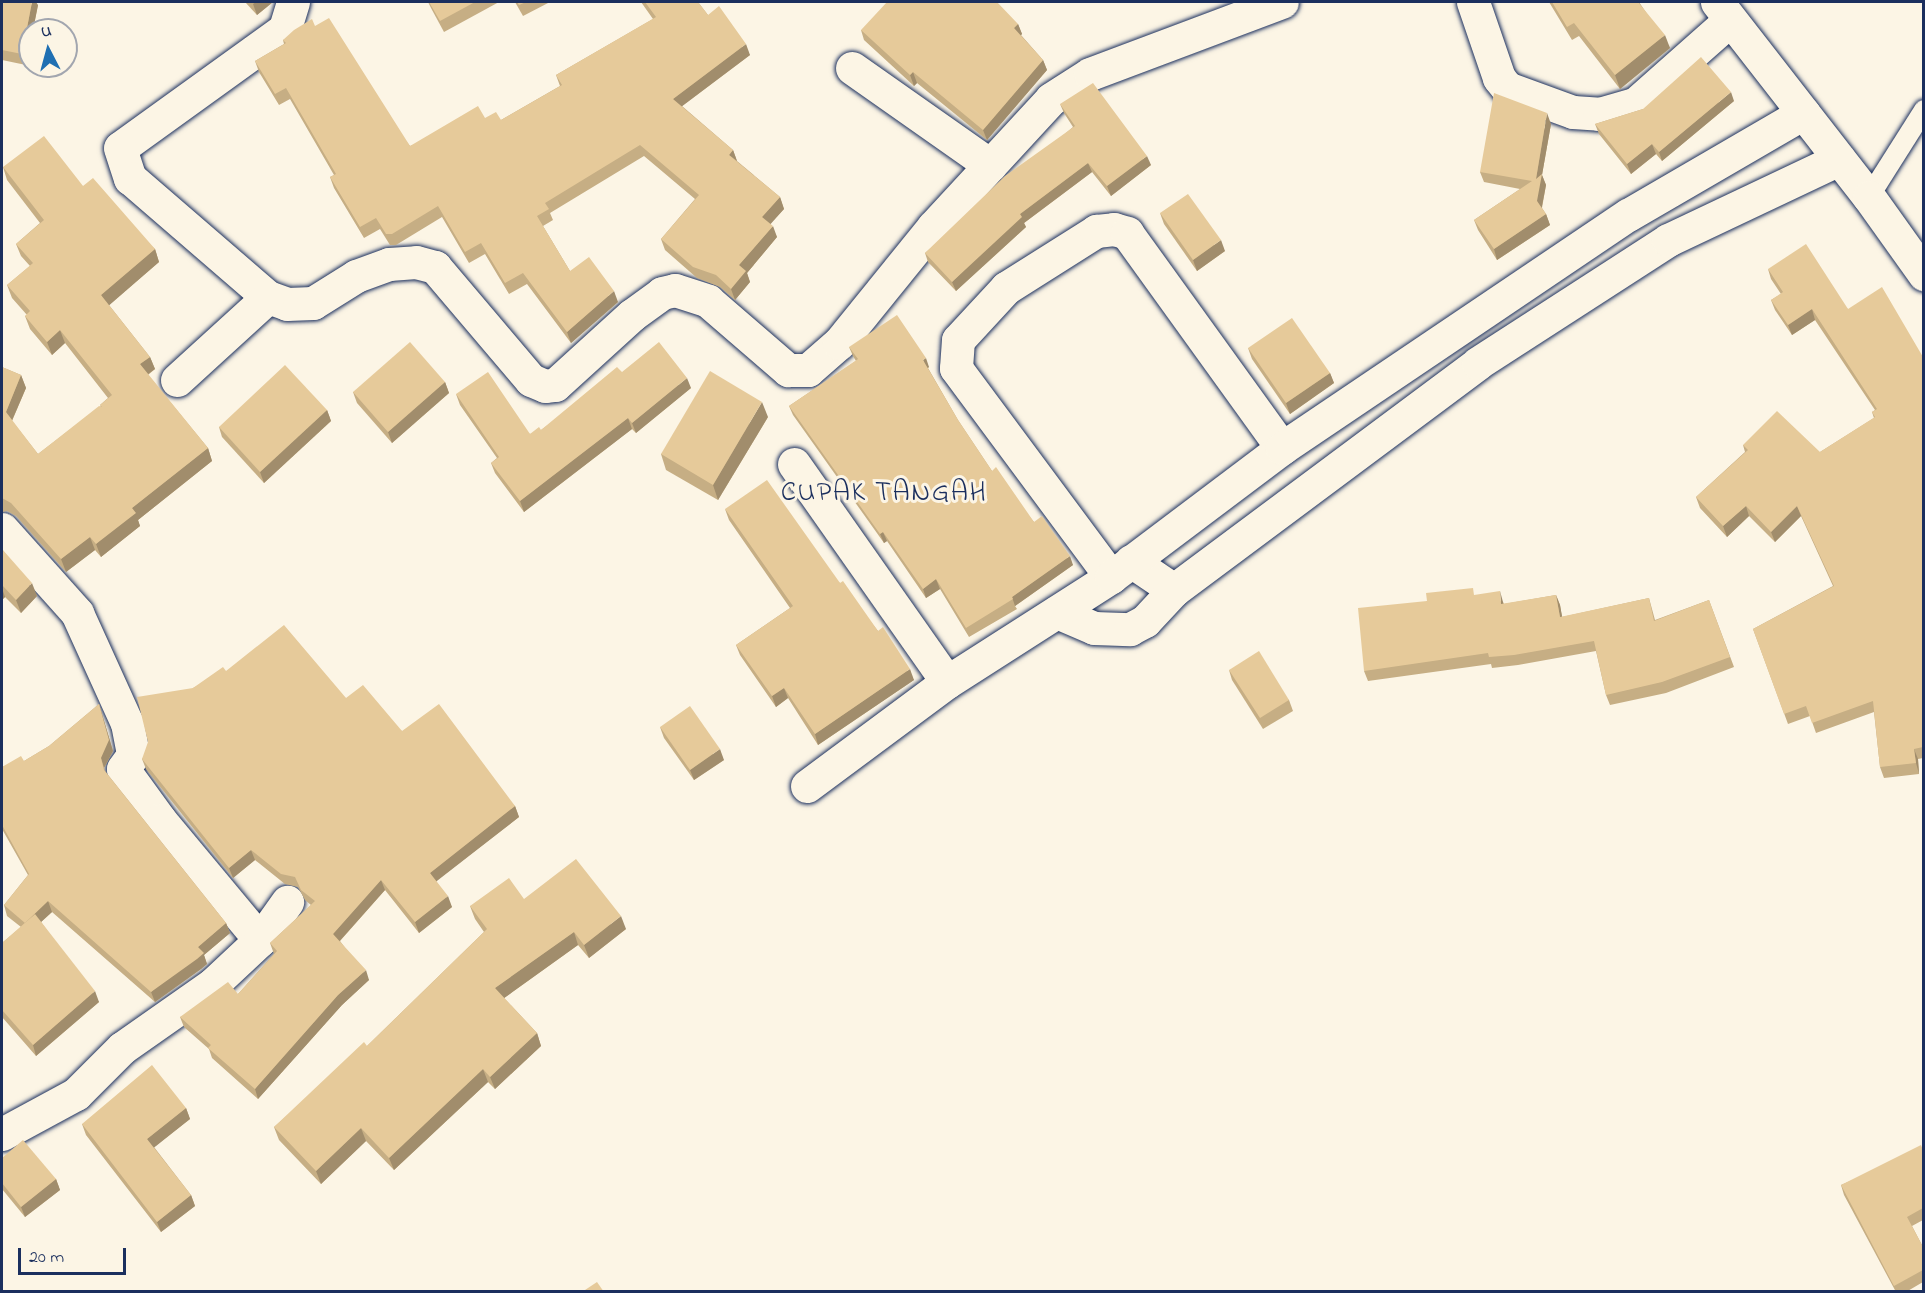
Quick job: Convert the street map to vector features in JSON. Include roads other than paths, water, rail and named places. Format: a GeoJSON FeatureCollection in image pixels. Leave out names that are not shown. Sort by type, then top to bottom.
{"type":"FeatureCollection","features":[{"type":"Feature","properties":{"kind":"street"},"geometry":{"type":"LineString","coordinates":[[293,2],[285,29],[120,148],[130,178],[268,297],[287,304],[306,305],[329,295],[356,276],[389,264],[416,262],[435,267],[531,380],[545,386],[555,385],[632,315],[662,293],[675,290],[708,301],[788,370],[799,372],[808,370],[839,343],[933,227],[1051,99],[1090,74],[1282,2]]}},
{"type":"Feature","properties":{"kind":"street"},"geometry":{"type":"LineString","coordinates":[[1473,2],[1499,78],[1507,88],[1582,113],[1608,112],[1635,104],[1724,10],[1869,197],[1923,274]]}},
{"type":"Feature","properties":{"kind":"street"},"geometry":{"type":"LineString","coordinates":[[852,68],[990,165]]}},
{"type":"Feature","properties":{"kind":"street"},"geometry":{"type":"LineString","coordinates":[[807,786],[947,682],[1121,569],[1282,448],[1628,215],[1803,113]]}},
{"type":"Feature","properties":{"kind":"street"},"geometry":{"type":"LineString","coordinates":[[1057,612],[1094,628],[1130,629],[1145,621],[1174,590],[1478,363],[1668,240],[1839,159]]}},
{"type":"Feature","properties":{"kind":"street"},"geometry":{"type":"LineString","coordinates":[[1628,215],[1668,240]]}},
{"type":"Feature","properties":{"kind":"street"},"geometry":{"type":"LineString","coordinates":[[1174,590],[1121,569],[956,368],[958,340],[1006,288],[1096,231],[1114,229],[1127,233],[1282,448]]}},
{"type":"Feature","properties":{"kind":"street"},"geometry":{"type":"LineString","coordinates":[[177,380],[268,297]]}},
{"type":"Feature","properties":{"kind":"street"},"geometry":{"type":"LineString","coordinates":[[794,464],[947,682]]}},
{"type":"Feature","properties":{"kind":"street"},"geometry":{"type":"LineString","coordinates":[[2,529],[77,613],[127,723],[133,755],[123,769],[160,820],[260,940]]}},
{"type":"Feature","properties":{"kind":"street"},"geometry":{"type":"LineString","coordinates":[[2,1134],[76,1094],[122,1048],[213,984],[260,940],[287,902]]}},
{"type":"Feature","properties":{"kind":"lane"},"geometry":{"type":"LineString","coordinates":[[1869,197],[1923,110]]}},
{"type":"Feature","properties":{"kind":"district","name":"CUPAK TANGAH"},"geometry":{"type":"Point","coordinates":[884,494]}}]}
